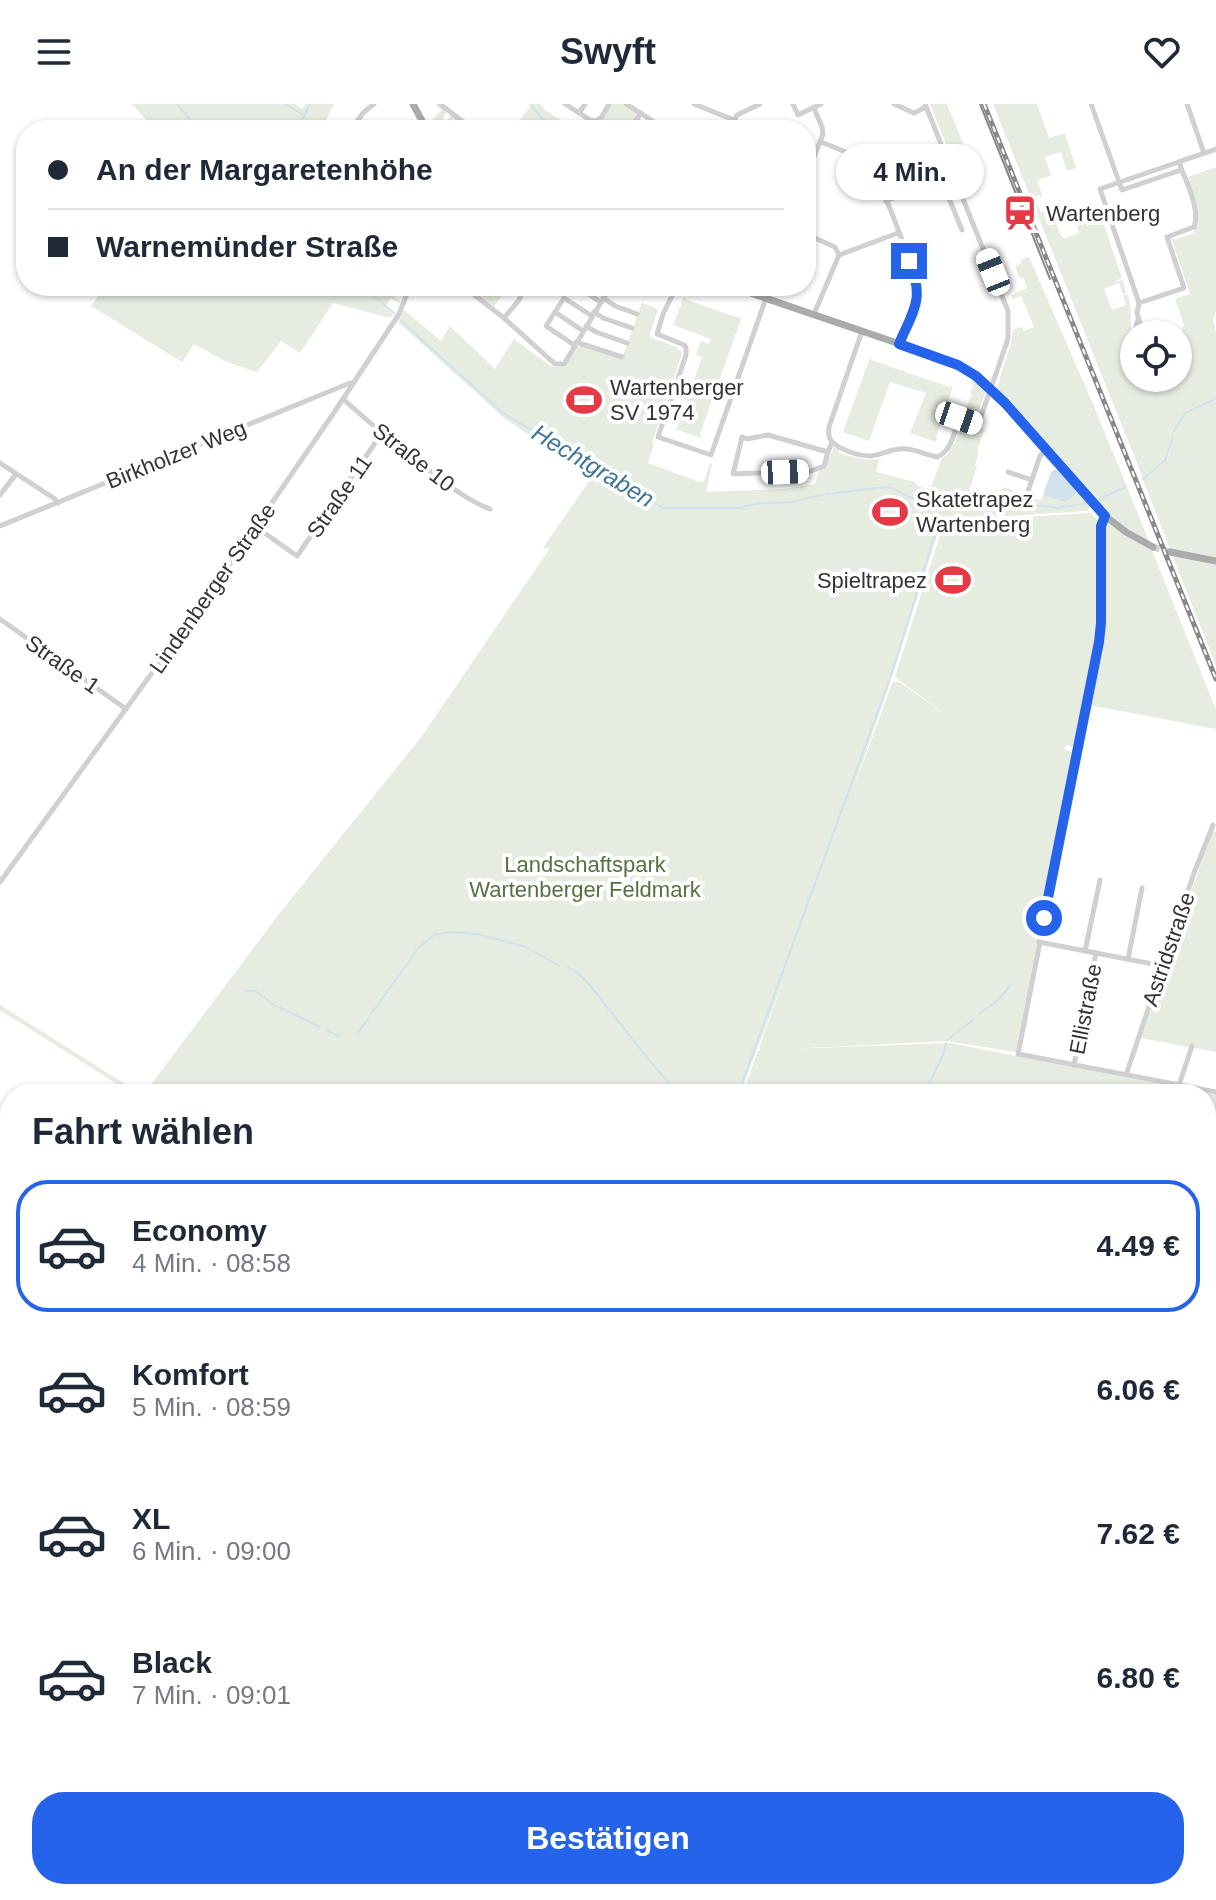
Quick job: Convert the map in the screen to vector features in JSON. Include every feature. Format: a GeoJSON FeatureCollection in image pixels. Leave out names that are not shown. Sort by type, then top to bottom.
{"type":"FeatureCollection","features":[{"type":"Feature","properties":{"kind":"main road"},"geometry":{"type":"LineString","coordinates":[[760,296],[958,365],[976,376],[1105,516],[1153,547]]}},
{"type":"Feature","properties":{"kind":"main road"},"geometry":{"type":"LineString","coordinates":[[1170,552],[1216,561]]}},
{"type":"Feature","properties":{"kind":"street"},"geometry":{"type":"LineString","coordinates":[[358,120],[374,104]]}},
{"type":"Feature","properties":{"kind":"street"},"geometry":{"type":"LineString","coordinates":[[440,104],[461,120]]}},
{"type":"Feature","properties":{"kind":"street"},"geometry":{"type":"LineString","coordinates":[[565,104],[590,120]]}},
{"type":"Feature","properties":{"kind":"street"},"geometry":{"type":"LineString","coordinates":[[579,113],[585,104]]}},
{"type":"Feature","properties":{"kind":"street"},"geometry":{"type":"LineString","coordinates":[[626,104],[652,120]]}},
{"type":"Feature","properties":{"kind":"street"},"geometry":{"type":"LineString","coordinates":[[694,104],[734,120],[750,106],[760,104]]}},
{"type":"Feature","properties":{"kind":"street"},"geometry":{"type":"LineString","coordinates":[[793,104],[798,115],[821,104]]}},
{"type":"Feature","properties":{"kind":"street"},"geometry":{"type":"LineString","coordinates":[[862,331],[829,427],[832,442],[864,455],[906,448],[934,457],[942,456],[949,448],[959,418],[978,425],[1008,339],[1008,311],[926,106],[914,113],[894,104]]}},
{"type":"Feature","properties":{"kind":"street"},"geometry":{"type":"LineString","coordinates":[[1091,104],[1122,190],[1181,170]]}},
{"type":"Feature","properties":{"kind":"street"},"geometry":{"type":"LineString","coordinates":[[1187,104],[1204,153]]}},
{"type":"Feature","properties":{"kind":"street"},"geometry":{"type":"LineString","coordinates":[[814,108],[822,127],[816,154]]}},
{"type":"Feature","properties":{"kind":"street"},"geometry":{"type":"LineString","coordinates":[[636,120],[641,113]]}},
{"type":"Feature","properties":{"kind":"street"},"geometry":{"type":"LineString","coordinates":[[821,142],[868,165],[886,201],[916,278],[918,291],[915,304],[899,344]]}},
{"type":"Feature","properties":{"kind":"street"},"geometry":{"type":"LineString","coordinates":[[1139,318],[1139,303],[1100,189],[1216,149]]}},
{"type":"Feature","properties":{"kind":"street"},"geometry":{"type":"LineString","coordinates":[[1139,303],[1184,288],[1167,237],[1196,224],[1195,207],[1179,162]]}},
{"type":"Feature","properties":{"kind":"street"},"geometry":{"type":"LineString","coordinates":[[886,201],[953,174]]}},
{"type":"Feature","properties":{"kind":"street"},"geometry":{"type":"LineString","coordinates":[[941,179],[962,230]]}},
{"type":"Feature","properties":{"kind":"street"},"geometry":{"type":"LineString","coordinates":[[814,314],[839,255],[898,233]]}},
{"type":"Feature","properties":{"kind":"street"},"geometry":{"type":"LineString","coordinates":[[816,238],[835,247],[839,255]]}},
{"type":"Feature","properties":{"kind":"street","name":"Lindenberger Straße"},"geometry":{"type":"LineString","coordinates":[[0,882],[256,527],[399,314],[406,296]]}},
{"type":"Feature","properties":{"kind":"street"},"geometry":{"type":"LineString","coordinates":[[481,296],[555,364],[564,364],[605,296]]}},
{"type":"Feature","properties":{"kind":"street"},"geometry":{"type":"LineString","coordinates":[[504,318],[521,296]]}},
{"type":"Feature","properties":{"kind":"street"},"geometry":{"type":"LineString","coordinates":[[595,296],[637,314]]}},
{"type":"Feature","properties":{"kind":"street"},"geometry":{"type":"LineString","coordinates":[[672,296],[657,334],[684,345],[686,355],[658,437],[711,455],[766,298]]}},
{"type":"Feature","properties":{"kind":"street"},"geometry":{"type":"LineString","coordinates":[[622,357],[575,343],[546,326],[564,298],[593,314],[632,328]]}},
{"type":"Feature","properties":{"kind":"street"},"geometry":{"type":"LineString","coordinates":[[555,312],[584,328],[627,343]]}},
{"type":"Feature","properties":{"kind":"street","name":"Birkholzer Weg"},"geometry":{"type":"LineString","coordinates":[[0,526],[352,384]]}},
{"type":"Feature","properties":{"kind":"street","name":"Straße 10"},"geometry":{"type":"LineString","coordinates":[[338,388],[382,433],[449,485],[490,509]]}},
{"type":"Feature","properties":{"kind":"street","name":"Straße 11"},"geometry":{"type":"LineString","coordinates":[[256,527],[297,556],[382,433]]}},
{"type":"Feature","properties":{"kind":"street"},"geometry":{"type":"LineString","coordinates":[[828,452],[768,435],[742,437],[733,474],[811,471],[824,466],[832,442]]}},
{"type":"Feature","properties":{"kind":"street"},"geometry":{"type":"LineString","coordinates":[[1027,494],[1040,456],[1046,451]]}},
{"type":"Feature","properties":{"kind":"street"},"geometry":{"type":"LineString","coordinates":[[0,463],[58,503]]}},
{"type":"Feature","properties":{"kind":"street"},"geometry":{"type":"LineString","coordinates":[[1008,472],[1032,480]]}},
{"type":"Feature","properties":{"kind":"street"},"geometry":{"type":"LineString","coordinates":[[0,495],[16,474]]}},
{"type":"Feature","properties":{"kind":"street"},"geometry":{"type":"LineString","coordinates":[[1105,516],[1101,526],[1099,642],[1018,1054],[1174,1084]]}},
{"type":"Feature","properties":{"kind":"street","name":"Straße 1"},"geometry":{"type":"LineString","coordinates":[[0,619],[126,709]]}},
{"type":"Feature","properties":{"kind":"street","name":"Astridstraße"},"geometry":{"type":"LineString","coordinates":[[1126,1075],[1213,825]]}},
{"type":"Feature","properties":{"kind":"street"},"geometry":{"type":"LineString","coordinates":[[1085,951],[1100,880]]}},
{"type":"Feature","properties":{"kind":"street"},"geometry":{"type":"LineString","coordinates":[[1128,959],[1142,888]]}},
{"type":"Feature","properties":{"kind":"street"},"geometry":{"type":"LineString","coordinates":[[1039,942],[1163,966]]}},
{"type":"Feature","properties":{"kind":"street","name":"Ellistraße"},"geometry":{"type":"LineString","coordinates":[[1074,1065],[1096,953]]}},
{"type":"Feature","properties":{"kind":"street"},"geometry":{"type":"LineString","coordinates":[[1179,1084],[1192,1046]]}},
{"type":"Feature","properties":{"kind":"green space"},"geometry":{"type":"Polygon","coordinates":[[[129,104],[295,104],[302,109],[306,104],[334,104],[326,120],[146,120],[129,104]]]}},
{"type":"Feature","properties":{"kind":"green space"},"geometry":{"type":"Polygon","coordinates":[[[435,104],[447,111],[444,120],[431,120],[442,110],[435,104]]]}},
{"type":"Feature","properties":{"kind":"green space"},"geometry":{"type":"Polygon","coordinates":[[[532,104],[540,104],[560,120],[520,120],[532,104]]]}},
{"type":"Feature","properties":{"kind":"green space"},"geometry":{"type":"Polygon","coordinates":[[[612,104],[623,104],[638,114],[634,120],[602,120],[612,104]]]}},
{"type":"Feature","properties":{"kind":"green space"},"geometry":{"type":"Polygon","coordinates":[[[930,104],[947,104],[972,165],[957,171],[930,104]]]}},
{"type":"Feature","properties":{"kind":"green space"},"geometry":{"type":"Polygon","coordinates":[[[993,104],[1037,104],[1049,138],[1065,133],[1076,168],[1067,171],[1061,152],[1045,157],[1051,176],[1037,180],[1043,198],[1039,195],[1035,197],[1041,213],[1048,210],[1053,214],[1056,211],[1057,214],[1053,216],[1064,239],[1079,233],[1074,212],[1097,204],[1122,278],[1113,282],[1123,280],[1126,293],[1123,294],[1119,283],[1104,289],[1112,310],[1126,305],[1123,295],[1128,295],[1130,307],[1131,320],[1120,320],[1120,392],[1192,392],[1192,320],[1182,320],[1175,299],[1190,294],[1171,238],[1194,233],[1197,225],[1198,208],[1188,177],[1216,167],[1216,311],[1213,320],[1216,332],[1216,399],[1183,415],[1216,400],[1216,666],[1143,480],[1168,458],[1176,430],[1166,457],[1143,478],[993,104]]]}},
{"type":"Feature","properties":{"kind":"green space"},"geometry":{"type":"Polygon","coordinates":[[[1029,257],[1149,541],[1114,521],[998,393],[1013,329],[1022,327],[1024,331],[1034,327],[1021,296],[1012,299],[1012,295],[1027,288],[1015,266],[1029,257]]]}},
{"type":"Feature","properties":{"kind":"green space"},"geometry":{"type":"Polygon","coordinates":[[[98,296],[393,296],[401,301],[399,303],[391,298],[385,307],[393,314],[391,318],[333,303],[300,353],[281,341],[257,372],[227,362],[194,344],[182,362],[91,306],[98,296]]]}},
{"type":"Feature","properties":{"kind":"green space"},"geometry":{"type":"Polygon","coordinates":[[[480,296],[502,296],[494,307],[480,296]]]}},
{"type":"Feature","properties":{"kind":"green space"},"geometry":{"type":"Polygon","coordinates":[[[684,297],[742,317],[701,438],[675,429],[702,357],[696,354],[701,341],[709,344],[711,339],[673,325],[684,297]]]}},
{"type":"Feature","properties":{"kind":"green space","name":"Landschaftspark Wartenberger Feldmark"},"geometry":{"type":"Polygon","coordinates":[[[642,303],[658,309],[649,337],[677,347],[682,354],[652,442],[648,463],[699,482],[704,481],[712,464],[706,492],[785,489],[815,484],[819,470],[825,468],[834,447],[839,453],[849,456],[879,459],[876,472],[915,482],[930,490],[942,458],[955,444],[959,425],[963,422],[986,432],[977,451],[977,466],[969,492],[981,496],[987,491],[999,495],[1003,487],[1041,500],[1043,495],[1062,501],[1079,492],[1092,506],[1087,511],[942,520],[851,796],[893,681],[901,683],[953,720],[895,677],[944,522],[1089,513],[1099,520],[1100,619],[1097,645],[1076,745],[1066,745],[1064,749],[1075,753],[1066,800],[1061,797],[1065,802],[1016,1052],[946,1041],[787,1049],[950,1043],[1160,1084],[746,1084],[761,1050],[759,1048],[786,974],[744,1084],[152,1084],[279,914],[422,736],[550,548],[543,548],[594,474],[503,417],[398,322],[404,310],[441,341],[450,326],[495,369],[514,339],[552,367],[565,367],[580,344],[622,358],[642,303]]]}},
{"type":"Feature","properties":{"kind":"green space"},"geometry":{"type":"Polygon","coordinates":[[[870,358],[953,386],[936,442],[910,433],[926,393],[890,382],[869,441],[843,432],[870,358]]]}},
{"type":"Feature","properties":{"kind":"green space"},"geometry":{"type":"Polygon","coordinates":[[[971,380],[983,387],[985,394],[976,421],[963,415],[974,387],[971,380]]]}},
{"type":"Feature","properties":{"kind":"green space"},"geometry":{"type":"Polygon","coordinates":[[[1106,523],[1151,548],[1216,710],[1216,729],[1089,705],[1104,641],[1103,537],[1106,523]]]}},
{"type":"Feature","properties":{"kind":"green space"},"geometry":{"type":"Polygon","coordinates":[[[1212,832],[1216,832],[1216,1052],[1141,1038],[1212,832]]]}},
{"type":"Feature","properties":{"kind":"green space"},"geometry":{"type":"Polygon","coordinates":[[[0,1005],[125,1084],[117,1084],[0,1010],[0,1005]]]}},
{"type":"Feature","properties":{"kind":"water"},"geometry":{"type":"Polygon","coordinates":[[[1056,469],[1078,492],[1069,500],[1043,495],[1051,472],[1056,469]]]}},
{"type":"Feature","properties":{"kind":"waterway","name":"Hechtgraben"},"geometry":{"type":"LineString","coordinates":[[177,104],[191,120]]}},
{"type":"Feature","properties":{"kind":"waterway","name":"Hechtgraben"},"geometry":{"type":"LineString","coordinates":[[286,104],[303,115]]}},
{"type":"Feature","properties":{"kind":"waterway","name":"Hechtgraben"},"geometry":{"type":"LineString","coordinates":[[302,120],[310,104]]}},
{"type":"Feature","properties":{"kind":"waterway"},"geometry":{"type":"LineString","coordinates":[[531,105],[544,120]]}},
{"type":"Feature","properties":{"kind":"waterway","name":"Hechtgraben"},"geometry":{"type":"LineString","coordinates":[[374,296],[394,313]]}},
{"type":"Feature","properties":{"kind":"waterway","name":"Hechtgraben"},"geometry":{"type":"LineString","coordinates":[[401,321],[503,413],[663,508],[740,508],[823,495]]}},
{"type":"Feature","properties":{"kind":"waterway","name":"Hechtgraben"},"geometry":{"type":"LineString","coordinates":[[1174,431],[1185,413],[1216,399]]}},
{"type":"Feature","properties":{"kind":"waterway","name":"Hechtgraben"},"geometry":{"type":"LineString","coordinates":[[1143,479],[1166,459],[1173,437]]}},
{"type":"Feature","properties":{"kind":"waterway","name":"Hechtgraben"},"geometry":{"type":"LineString","coordinates":[[827,494],[886,487],[911,498],[970,509],[1009,502],[1058,508],[1089,503]]}},
{"type":"Feature","properties":{"kind":"waterway","name":"Hechtgraben"},"geometry":{"type":"LineString","coordinates":[[1097,500],[1126,487]]}},
{"type":"Feature","properties":{"kind":"waterway"},"geometry":{"type":"LineString","coordinates":[[891,676],[939,522]]}},
{"type":"Feature","properties":{"kind":"waterway"},"geometry":{"type":"LineString","coordinates":[[742,1084],[889,681]]}},
{"type":"Feature","properties":{"kind":"waterway"},"geometry":{"type":"LineString","coordinates":[[371,1014],[420,946],[436,934],[477,934],[526,947],[559,966]]}},
{"type":"Feature","properties":{"kind":"waterway"},"geometry":{"type":"LineString","coordinates":[[568,967],[589,985],[671,1084]]}},
{"type":"Feature","properties":{"kind":"waterway"},"geometry":{"type":"LineString","coordinates":[[979,1014],[1010,986]]}},
{"type":"Feature","properties":{"kind":"waterway"},"geometry":{"type":"LineString","coordinates":[[245,991],[256,991],[274,1005],[320,1027]]}},
{"type":"Feature","properties":{"kind":"waterway"},"geometry":{"type":"LineString","coordinates":[[358,1033],[368,1019]]}},
{"type":"Feature","properties":{"kind":"waterway"},"geometry":{"type":"LineString","coordinates":[[947,1040],[974,1019]]}},
{"type":"Feature","properties":{"kind":"waterway"},"geometry":{"type":"LineString","coordinates":[[326,1030],[339,1036]]}},
{"type":"Feature","properties":{"kind":"waterway"},"geometry":{"type":"LineString","coordinates":[[929,1084],[946,1043]]}},
{"type":"Feature","properties":{"kind":"tunnel"},"geometry":{"type":"LineString","coordinates":[[1153,547],[1170,552]]}},
{"type":"Feature","properties":{"kind":"tram line"},"geometry":{"type":"LineString","coordinates":[[980,104],[1050,279]]}},
{"type":"Feature","properties":{"kind":"railway"},"geometry":{"type":"LineString","coordinates":[[984,104],[1216,679]]}},
{"type":"Feature","properties":{"kind":"place","name":"Wartenberg"},"geometry":{"type":"Point","coordinates":[1020,213]}},
{"type":"Feature","properties":{"kind":"place","name":"Wartenberger SV 1974"},"geometry":{"type":"Point","coordinates":[584,400]}},
{"type":"Feature","properties":{"kind":"place","name":"Skatetrapez Wartenberg"},"geometry":{"type":"Point","coordinates":[890,512]}},
{"type":"Feature","properties":{"kind":"place","name":"Spieltrapez"},"geometry":{"type":"Point","coordinates":[953,580]}},
{"type":"Feature","properties":{"kind":"route"},"geometry":{"type":"LineString","coordinates":[[909,261],[918,291],[899,344],[958,365],[976,376],[1005,403],[1105,516],[1101,526],[1099,642],[1044,918]]}}]}
